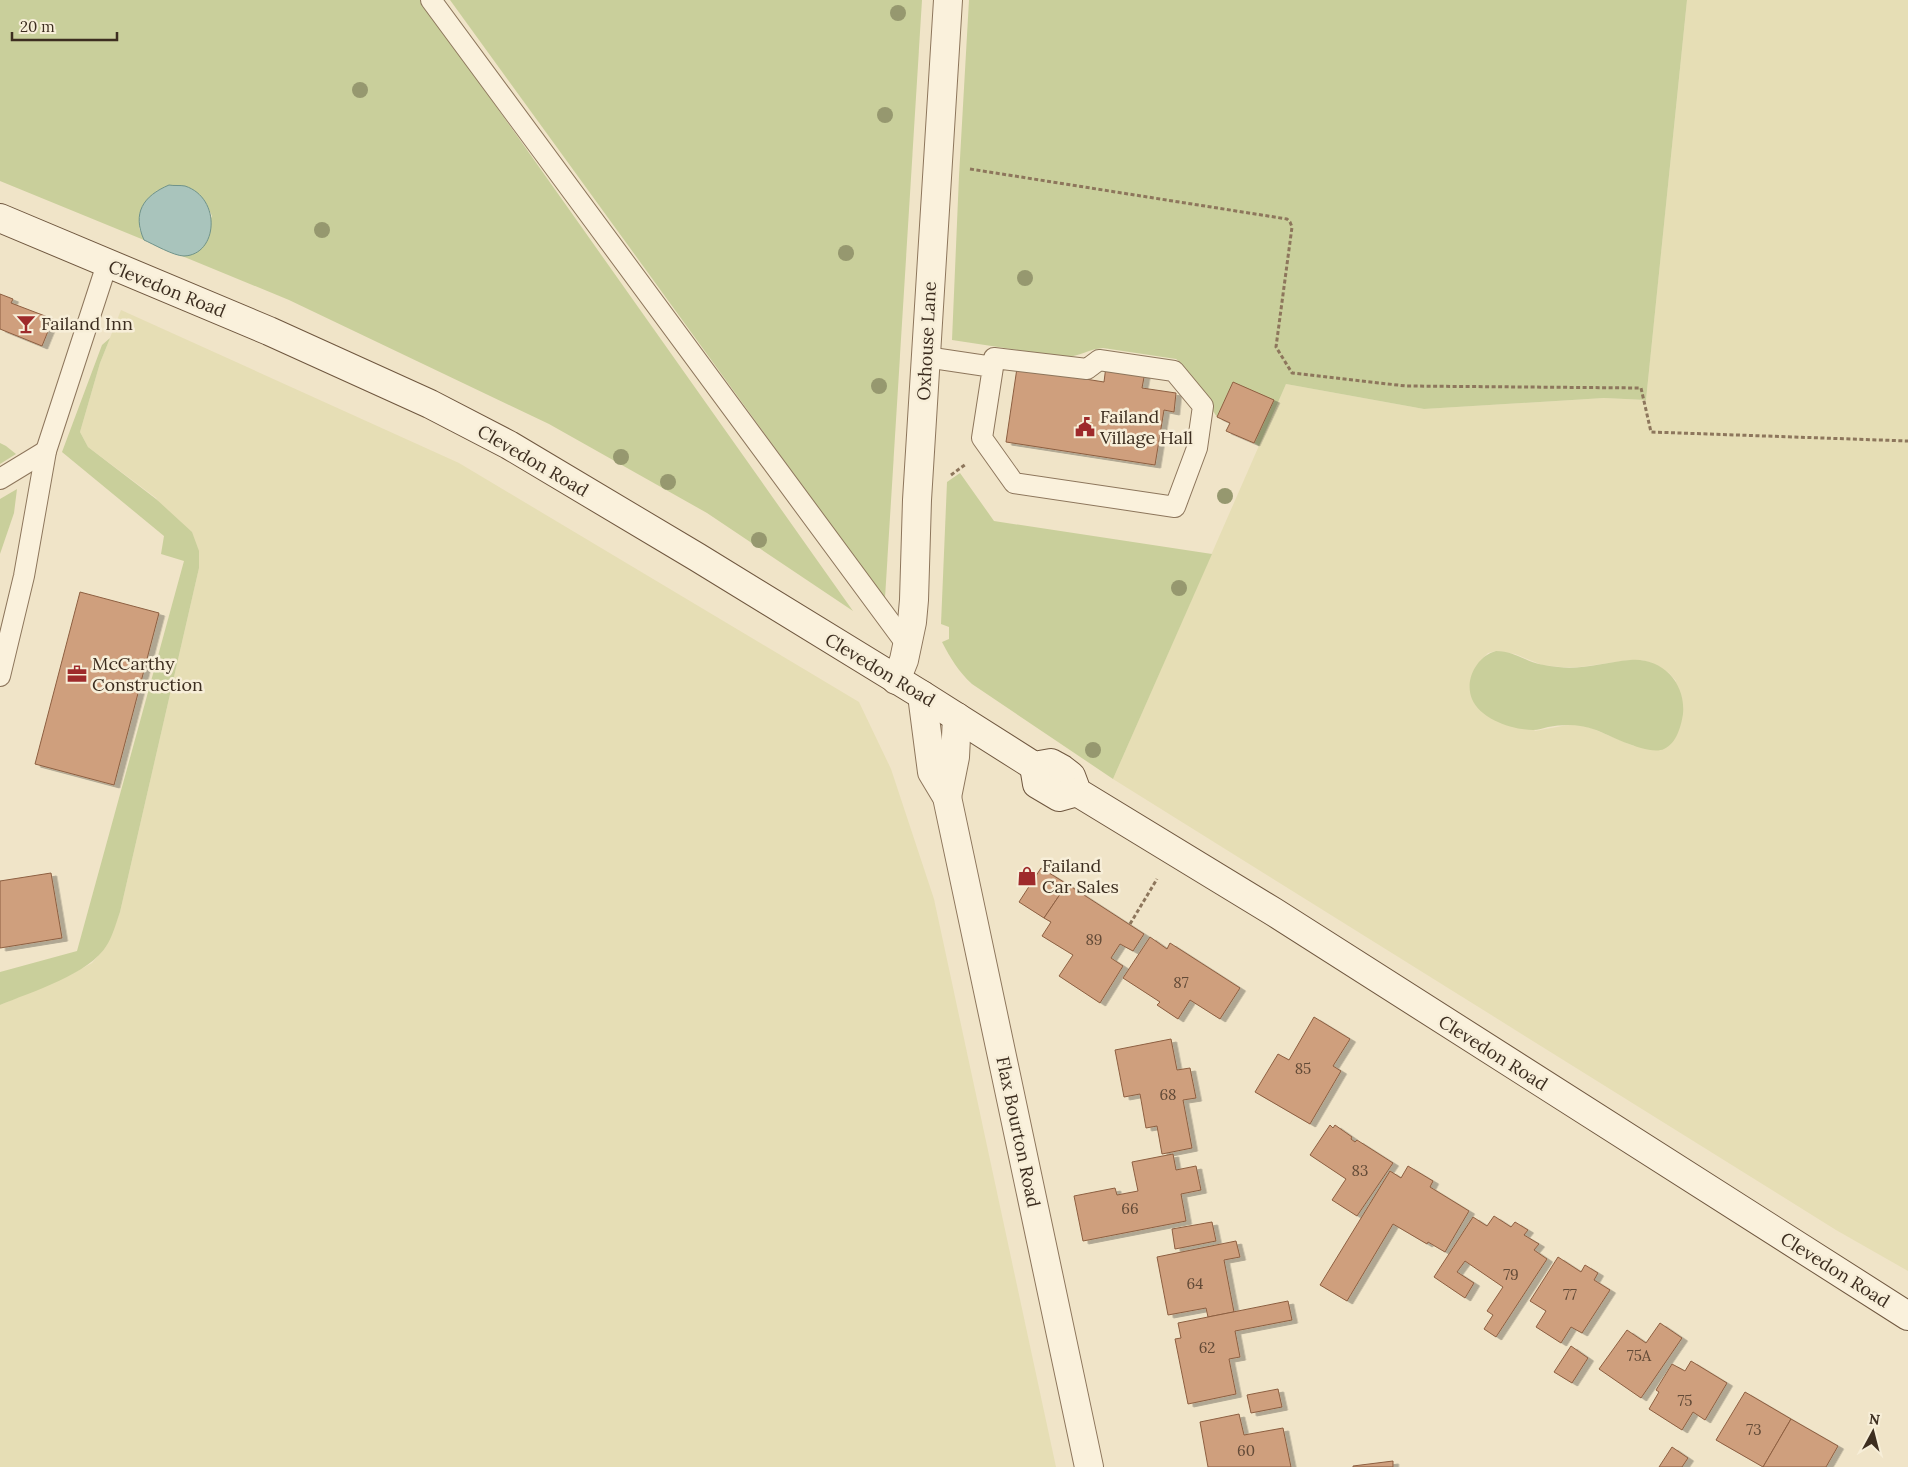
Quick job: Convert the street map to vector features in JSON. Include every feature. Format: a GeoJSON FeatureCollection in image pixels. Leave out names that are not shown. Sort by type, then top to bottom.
{"type":"FeatureCollection","features":[{"type":"Feature","properties":{"kind":"main road","name":"Oxhouse Lane"},"geometry":{"type":"LineString","coordinates":[[896,680],[904,660],[914,600],[917,500],[948,0]]}},
{"type":"Feature","properties":{"kind":"main road","name":"Clevedon Road"},"geometry":{"type":"LineString","coordinates":[[0,218],[269,331],[430,404],[509,445],[697,557],[1034,766],[1037,784],[1059,797],[1077,792],[1175,851],[1908,1316]]}},
{"type":"Feature","properties":{"kind":"main road","name":"Flax Bourton Road"},"geometry":{"type":"LineString","coordinates":[[922,695],[932,772],[947,797],[1089,1467]]}},
{"type":"Feature","properties":{"kind":"main road","name":"Flax Bourton Road"},"geometry":{"type":"LineString","coordinates":[[947,797],[955,757],[957,717]]}},
{"type":"Feature","properties":{"kind":"lane"},"geometry":{"type":"LineString","coordinates":[[431,0],[907,645]]}},
{"type":"Feature","properties":{"kind":"lane"},"geometry":{"type":"LineString","coordinates":[[0,676],[24,576],[46,451],[107,264]]}},
{"type":"Feature","properties":{"kind":"lane"},"geometry":{"type":"LineString","coordinates":[[926,357],[993,367]]}},
{"type":"Feature","properties":{"kind":"lane"},"geometry":{"type":"LineString","coordinates":[[994,358],[1087,369],[1099,360],[1174,371],[1203,406],[1198,448],[1175,507],[1014,483],[982,438],[993,367],[994,358]]}},
{"type":"Feature","properties":{"kind":"lane"},"geometry":{"type":"LineString","coordinates":[[0,479],[46,451]]}},
{"type":"Feature","properties":{"kind":"path"},"geometry":{"type":"LineString","coordinates":[[937,164],[1287,220],[1292,227],[1276,346],[1292,372],[1406,386],[1641,388],[1652,432],[1908,441]]}},
{"type":"Feature","properties":{"kind":"path"},"geometry":{"type":"LineString","coordinates":[[1130,924],[1175,851]]}},
{"type":"Feature","properties":{"kind":"shaded area"},"geometry":{"type":"Polygon","coordinates":[[[1687,0],[1908,0],[1908,1271],[1836,1230],[1113,779],[1286,384],[1424,409],[1604,398],[1646,400],[1687,0]],[[1496,651],[1488,653],[1482,659],[1535,731],[1573,724],[1591,728],[1634,746],[1676,681],[1669,673],[1654,664],[1642,660],[1580,667],[1560,667],[1542,665],[1515,654],[1496,651]]]}},
{"type":"Feature","properties":{"kind":"shaded area"},"geometry":{"type":"Polygon","coordinates":[[[121,310],[459,463],[859,702],[891,769],[934,899],[1056,1467],[0,1467],[0,1005],[68,976],[92,963],[107,945],[120,912],[199,568],[156,498],[88,447],[80,432],[100,363],[121,310]]]}},
{"type":"Feature","properties":{"kind":"green space"},"geometry":{"type":"Polygon","coordinates":[[[0,0],[421,0],[853,611],[707,513],[549,424],[289,300],[182,256],[195,253],[212,216],[208,206],[197,193],[190,189],[175,186],[156,191],[139,228],[144,240],[0,181],[0,0]]]}},
{"type":"Feature","properties":{"kind":"green space"},"geometry":{"type":"Polygon","coordinates":[[[450,0],[922,0],[885,598],[884,598],[450,0]]]}},
{"type":"Feature","properties":{"kind":"green space"},"geometry":{"type":"Polygon","coordinates":[[[969,0],[1687,0],[1646,400],[1604,398],[1424,409],[1286,384],[1259,446],[1254,443],[1273,400],[1233,382],[1217,417],[1180,362],[1176,359],[1103,348],[1065,357],[952,340],[969,0]]]}},
{"type":"Feature","properties":{"kind":"green space"},"geometry":{"type":"Polygon","coordinates":[[[110,338],[100,363],[80,432],[88,447],[156,499],[192,532],[199,551],[199,568],[120,912],[111,937],[99,955],[74,973],[0,1005],[0,972],[77,951],[184,561],[161,554],[164,536],[62,452],[102,345],[110,338]]]}},
{"type":"Feature","properties":{"kind":"green space"},"geometry":{"type":"Polygon","coordinates":[[[0,443],[16,454],[0,464],[0,443]]]}},
{"type":"Feature","properties":{"kind":"green space"},"geometry":{"type":"Polygon","coordinates":[[[960,473],[994,521],[1212,554],[1113,779],[972,684],[955,664],[942,642],[949,639],[949,627],[941,624],[947,482],[960,473]]]}},
{"type":"Feature","properties":{"kind":"green space"},"geometry":{"type":"Polygon","coordinates":[[[17,489],[14,513],[0,554],[0,499],[17,489]]]}},
{"type":"Feature","properties":{"kind":"green space"},"geometry":{"type":"Polygon","coordinates":[[[1496,651],[1545,665],[1567,668],[1630,660],[1641,660],[1661,667],[1676,682],[1683,702],[1683,714],[1678,734],[1672,743],[1664,749],[1649,750],[1584,727],[1560,725],[1533,730],[1516,728],[1498,722],[1476,706],[1470,692],[1471,677],[1478,663],[1496,651]]]}},
{"type":"Feature","properties":{"kind":"water"},"geometry":{"type":"Polygon","coordinates":[[[169,185],[185,186],[197,192],[205,202],[210,213],[209,237],[204,246],[195,253],[184,256],[180,255],[144,240],[139,222],[142,207],[152,194],[169,185]]]}},
{"type":"Feature","properties":{"kind":"building","name":"Failand Inn"},"geometry":{"type":"Polygon","coordinates":[[[0,294],[13,299],[11,303],[53,319],[42,346],[0,329],[0,294]]]}},
{"type":"Feature","properties":{"kind":"building","name":"Failand Village Hall"},"geometry":{"type":"Polygon","coordinates":[[[1106,366],[1145,372],[1142,388],[1176,393],[1174,412],[1164,410],[1155,465],[1006,442],[1017,368],[1104,382],[1106,366]]]}},
{"type":"Feature","properties":{"kind":"building"},"geometry":{"type":"Polygon","coordinates":[[[1233,382],[1274,400],[1254,443],[1226,431],[1230,423],[1217,417],[1233,382]]]}},
{"type":"Feature","properties":{"kind":"building"},"geometry":{"type":"Polygon","coordinates":[[[80,592],[159,613],[114,785],[35,764],[80,592]]]}},
{"type":"Feature","properties":{"kind":"building"},"geometry":{"type":"Polygon","coordinates":[[[1041,868],[1067,884],[1044,918],[1019,902],[1041,868]]]}},
{"type":"Feature","properties":{"kind":"building"},"geometry":{"type":"Polygon","coordinates":[[[51,873],[62,938],[0,948],[0,881],[51,873]]]}},
{"type":"Feature","properties":{"kind":"building"},"geometry":{"type":"Polygon","coordinates":[[[1067,884],[1144,934],[1133,951],[1120,944],[1111,958],[1123,966],[1100,1003],[1059,976],[1073,955],[1042,936],[1051,922],[1044,918],[1067,884]]]}},
{"type":"Feature","properties":{"kind":"building"},"geometry":{"type":"Polygon","coordinates":[[[1150,937],[1167,949],[1170,943],[1240,988],[1220,1019],[1190,1000],[1178,1019],[1157,1005],[1160,1002],[1123,978],[1150,937]]]}},
{"type":"Feature","properties":{"kind":"building"},"geometry":{"type":"Polygon","coordinates":[[[1314,1017],[1350,1039],[1333,1066],[1341,1071],[1310,1124],[1255,1092],[1278,1054],[1289,1060],[1314,1017]]]}},
{"type":"Feature","properties":{"kind":"building"},"geometry":{"type":"Polygon","coordinates":[[[1171,1039],[1177,1070],[1190,1068],[1196,1098],[1183,1100],[1192,1148],[1162,1154],[1157,1126],[1146,1128],[1140,1094],[1124,1097],[1115,1050],[1171,1039]]]}},
{"type":"Feature","properties":{"kind":"building"},"geometry":{"type":"Polygon","coordinates":[[[1330,1125],[1333,1128],[1335,1125],[1352,1137],[1351,1139],[1355,1142],[1357,1140],[1393,1163],[1357,1216],[1332,1200],[1346,1179],[1310,1155],[1330,1125]]]}},
{"type":"Feature","properties":{"kind":"building"},"geometry":{"type":"Polygon","coordinates":[[[1173,1154],[1176,1170],[1196,1166],[1201,1190],[1181,1194],[1186,1221],[1083,1241],[1074,1196],[1115,1188],[1117,1195],[1138,1191],[1132,1162],[1173,1154]]]}},
{"type":"Feature","properties":{"kind":"building"},"geometry":{"type":"Polygon","coordinates":[[[1408,1166],[1433,1181],[1430,1187],[1469,1211],[1445,1252],[1393,1224],[1347,1301],[1320,1285],[1390,1171],[1401,1178],[1408,1166]]]}},
{"type":"Feature","properties":{"kind":"building"},"geometry":{"type":"Polygon","coordinates":[[[1494,1216],[1511,1227],[1515,1222],[1528,1230],[1524,1235],[1539,1244],[1534,1250],[1547,1259],[1496,1337],[1484,1329],[1493,1315],[1487,1311],[1503,1287],[1465,1261],[1457,1272],[1474,1283],[1465,1298],[1434,1277],[1473,1217],[1487,1226],[1494,1216]]]}},
{"type":"Feature","properties":{"kind":"building"},"geometry":{"type":"Polygon","coordinates":[[[1212,1222],[1216,1241],[1175,1249],[1172,1229],[1212,1222]]]}},
{"type":"Feature","properties":{"kind":"building"},"geometry":{"type":"Polygon","coordinates":[[[1236,1241],[1240,1257],[1224,1260],[1234,1312],[1208,1317],[1206,1308],[1168,1315],[1157,1257],[1236,1241]]]}},
{"type":"Feature","properties":{"kind":"building"},"geometry":{"type":"Polygon","coordinates":[[[1558,1257],[1581,1272],[1585,1265],[1598,1273],[1594,1280],[1610,1290],[1582,1333],[1571,1327],[1561,1343],[1536,1327],[1546,1311],[1530,1301],[1558,1257]]]}},
{"type":"Feature","properties":{"kind":"building"},"geometry":{"type":"Polygon","coordinates":[[[1288,1301],[1292,1320],[1235,1331],[1240,1357],[1229,1359],[1236,1394],[1188,1404],[1175,1339],[1181,1338],[1178,1323],[1288,1301]]]}},
{"type":"Feature","properties":{"kind":"building"},"geometry":{"type":"Polygon","coordinates":[[[1660,1323],[1682,1338],[1641,1398],[1599,1369],[1627,1330],[1646,1343],[1660,1323]]]}},
{"type":"Feature","properties":{"kind":"building"},"geometry":{"type":"Polygon","coordinates":[[[1571,1346],[1588,1358],[1572,1383],[1554,1372],[1571,1346]]]}},
{"type":"Feature","properties":{"kind":"building"},"geometry":{"type":"Polygon","coordinates":[[[1691,1361],[1727,1383],[1705,1420],[1693,1412],[1682,1430],[1649,1409],[1659,1392],[1656,1390],[1672,1364],[1685,1371],[1691,1361]]]}},
{"type":"Feature","properties":{"kind":"building"},"geometry":{"type":"Polygon","coordinates":[[[1278,1389],[1282,1407],[1251,1413],[1247,1395],[1278,1389]]]}},
{"type":"Feature","properties":{"kind":"building"},"geometry":{"type":"Polygon","coordinates":[[[1745,1392],[1791,1419],[1763,1467],[1716,1440],[1745,1392]]]}},
{"type":"Feature","properties":{"kind":"building"},"geometry":{"type":"Polygon","coordinates":[[[1239,1414],[1244,1435],[1283,1428],[1291,1467],[1208,1467],[1200,1422],[1239,1414]]]}},
{"type":"Feature","properties":{"kind":"building"},"geometry":{"type":"Polygon","coordinates":[[[1791,1419],[1838,1446],[1826,1467],[1763,1467],[1791,1419]]]}},
{"type":"Feature","properties":{"kind":"building"},"geometry":{"type":"Polygon","coordinates":[[[1672,1447],[1688,1458],[1682,1467],[1659,1467],[1672,1447]]]}},
{"type":"Feature","properties":{"kind":"building"},"geometry":{"type":"Polygon","coordinates":[[[1393,1461],[1393,1467],[1353,1467],[1353,1466],[1393,1461]]]}},
{"type":"Feature","properties":{"kind":"place","name":"Failand Inn"},"geometry":{"type":"Point","coordinates":[26,324]}},
{"type":"Feature","properties":{"kind":"place","name":"Failand Village Hall"},"geometry":{"type":"Point","coordinates":[1085,427]}},
{"type":"Feature","properties":{"kind":"place","name":"McCarthy Construction"},"geometry":{"type":"Point","coordinates":[77,674]}},
{"type":"Feature","properties":{"kind":"place","name":"Failand Car Sales"},"geometry":{"type":"Point","coordinates":[1027,876]}}]}
